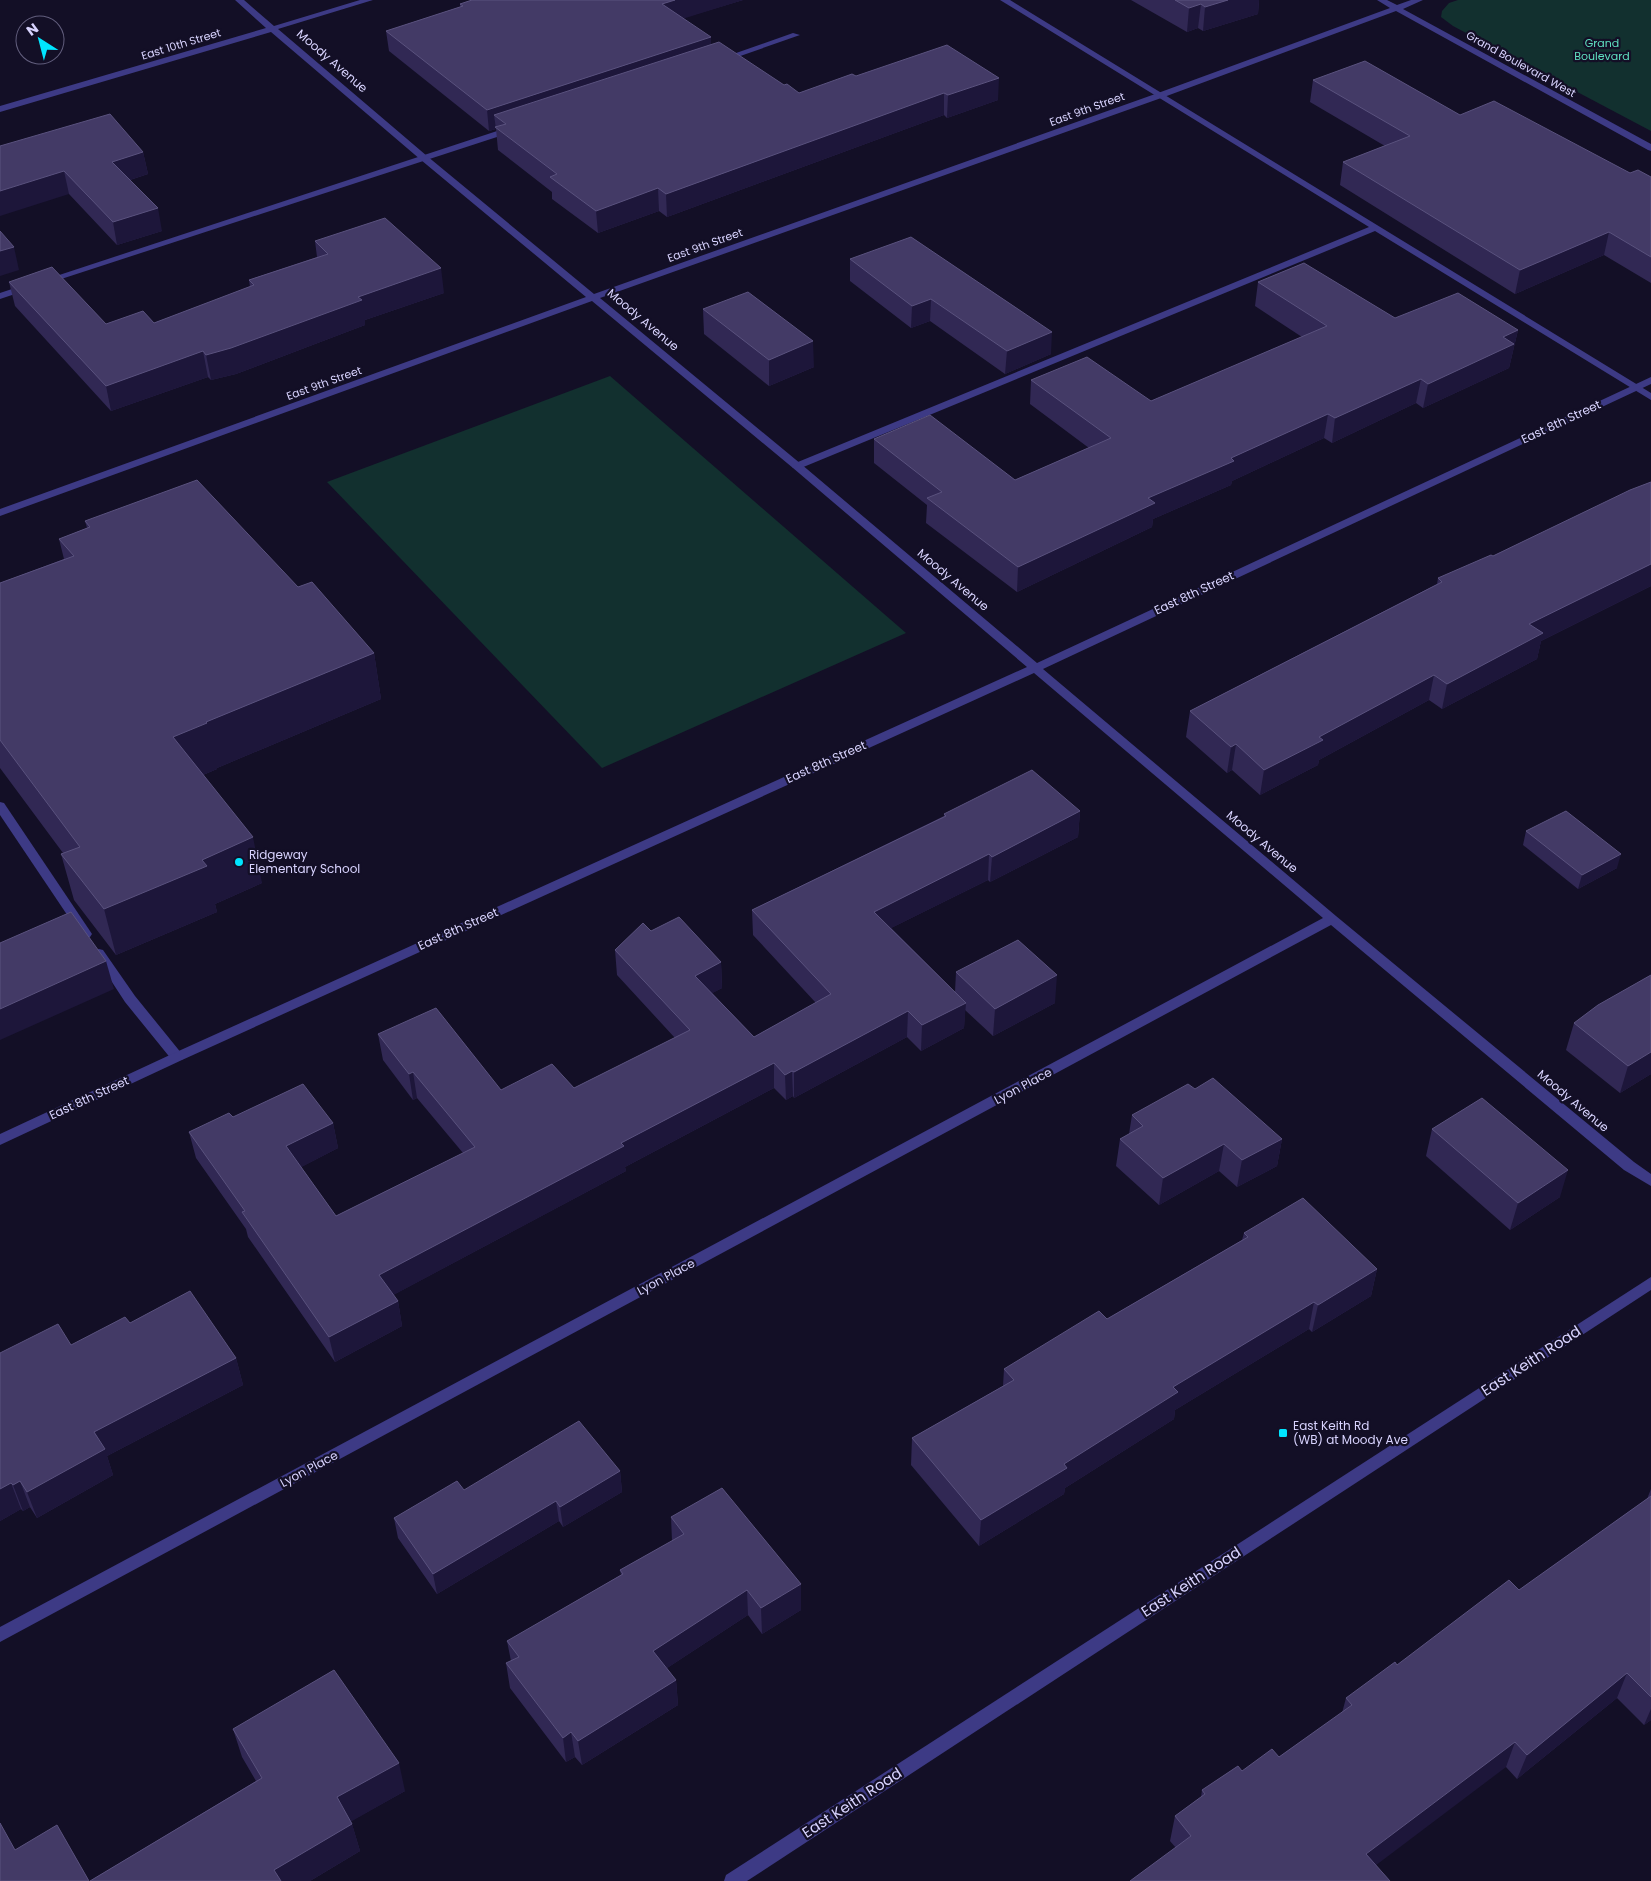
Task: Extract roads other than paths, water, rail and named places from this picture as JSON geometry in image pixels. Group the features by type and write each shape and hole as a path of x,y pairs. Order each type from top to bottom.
{"street":[{"name":"Moody Avenue","path":"238,0 424,158 594,296 797,466 1332,919 1622,1159 1651,1180"},
{"name":"East 10th Street","path":"0,109 369,0"},
{"path":"1004,0 1651,397"},
{"name":"Grand Boulevard West","path":"1381,0 1651,148"},
{"name":"East 9th Street","path":"0,513 594,296 1419,0"},
{"path":"713,62 796,34"},
{"path":"0,296 520,127"},
{"path":"797,466 1376,227"},
{"name":"East 8th Street","path":"0,1140 177,1057 1035,668 1651,380"},
{"path":"0,806 130,999 177,1057"},
{"name":"Lyon Place","path":"0,1635 1332,919"},
{"name":"East Keith Road","path":"732,1881 1651,1283"}],"place":[{"name":"Ridgeway Elementary School","path":"239,862"},
{"name":"East Keith Rd (WB) at Moody Ave","path":"1283,1433"}],"park label":[{"name":"Grand Boulevard","path":"1602,49"}]}
